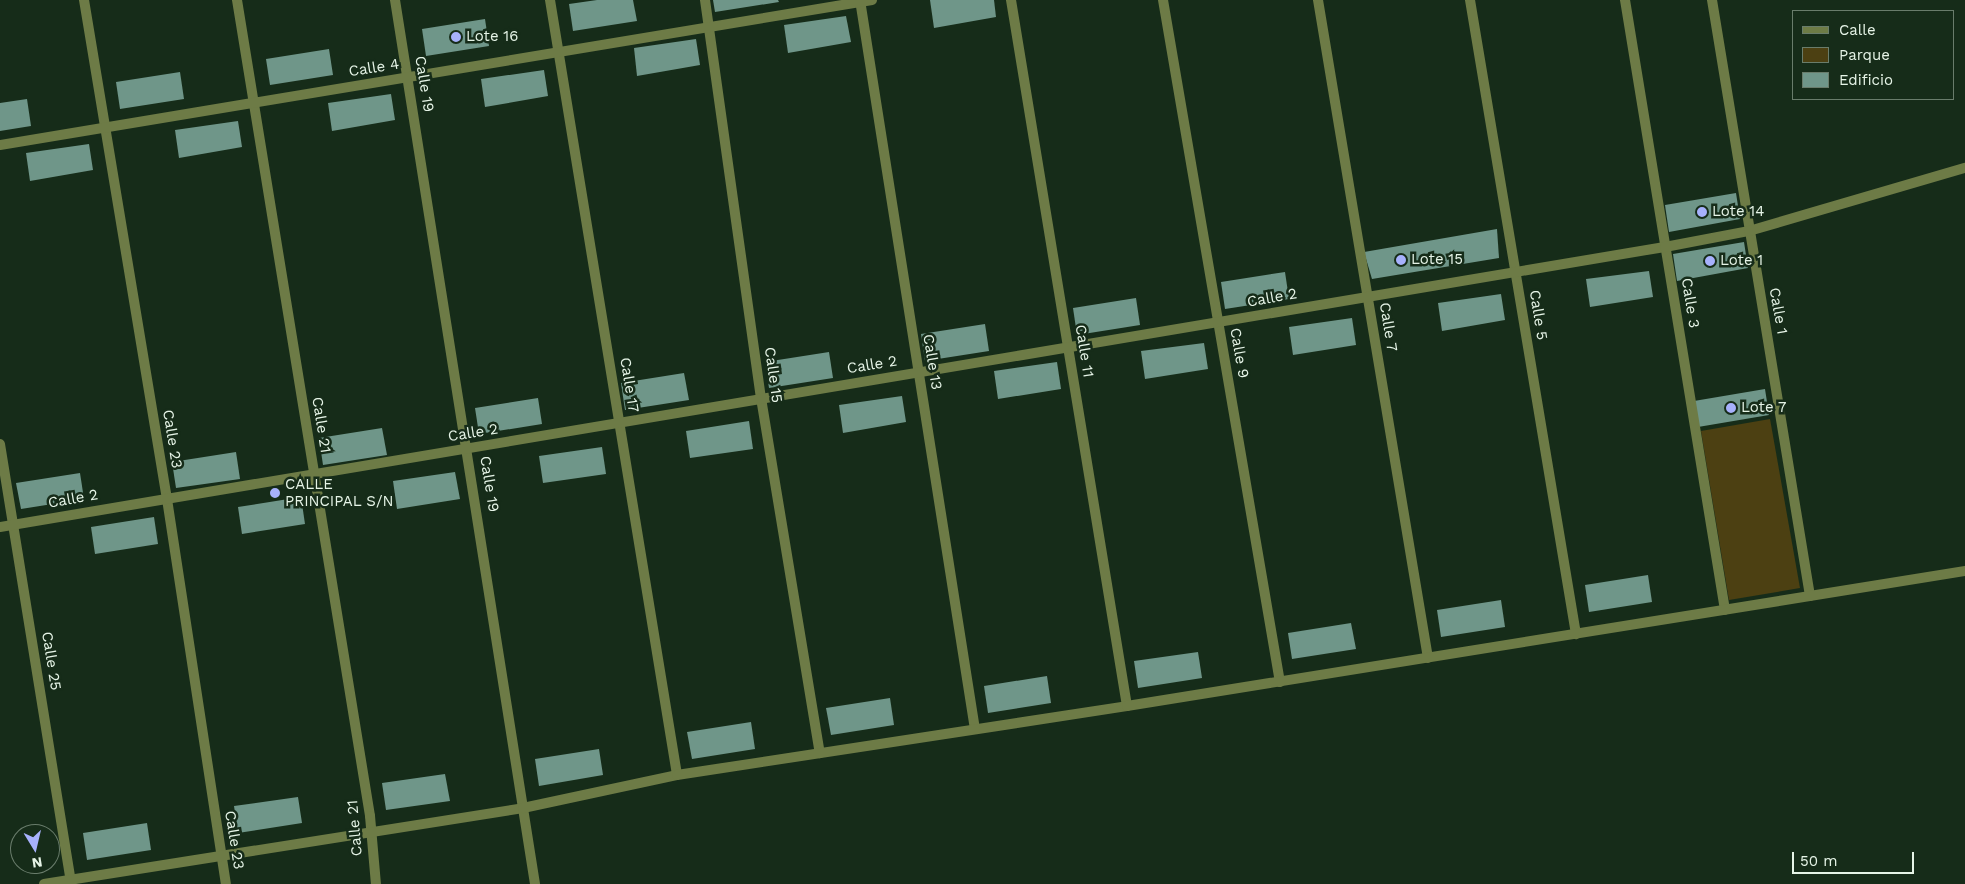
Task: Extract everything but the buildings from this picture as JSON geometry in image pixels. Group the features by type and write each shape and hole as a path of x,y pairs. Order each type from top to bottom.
{"street":[{"name":"Calle 23","path":"84,0 167,499 226,884"},
{"name":"Calle 21","path":"237,0 371,831 376,884"},
{"name":"Calle 19","path":"395,0 468,449 535,884"},
{"name":"Calle 17","path":"550,0 677,775"},
{"name":"Calle 15","path":"705,0 761,398 820,753"},
{"name":"Calle 4","path":"0,145 872,0"},
{"name":"Calle 11","path":"1011,0 1127,706"},
{"name":"Calle 9","path":"1163,0 1280,682"},
{"name":"Calle 7","path":"1318,0 1428,658"},
{"name":"Calle 5","path":"1470,0 1576,634"},
{"name":"Calle 3","path":"1625,0 1725,610"},
{"name":"Calle 1","path":"1712,0 1810,596"},
{"name":"Calle 13","path":"860,1 975,729"},
{"name":"Calle 2","path":"0,527 1665,247 1749,230 1965,168"},
{"name":"Calle 25","path":"0,444 71,882"},
{"path":"44,884 71,882 221,855 523,808 677,775 1280,682 1965,571"}],"green space":[{"path":"1770,419 1800,588 1729,600 1701,431"}],"place":[{"name":"Lote 16","path":"456,37"},
{"name":"Lote 14","path":"1702,212"},
{"name":"Lote 15","path":"1401,260"},
{"name":"Lote 1","path":"1710,261"},
{"name":"Lote 7","path":"1731,408"},
{"name":"CALLE PRINCIPAL S/N","path":"275,493"}]}
